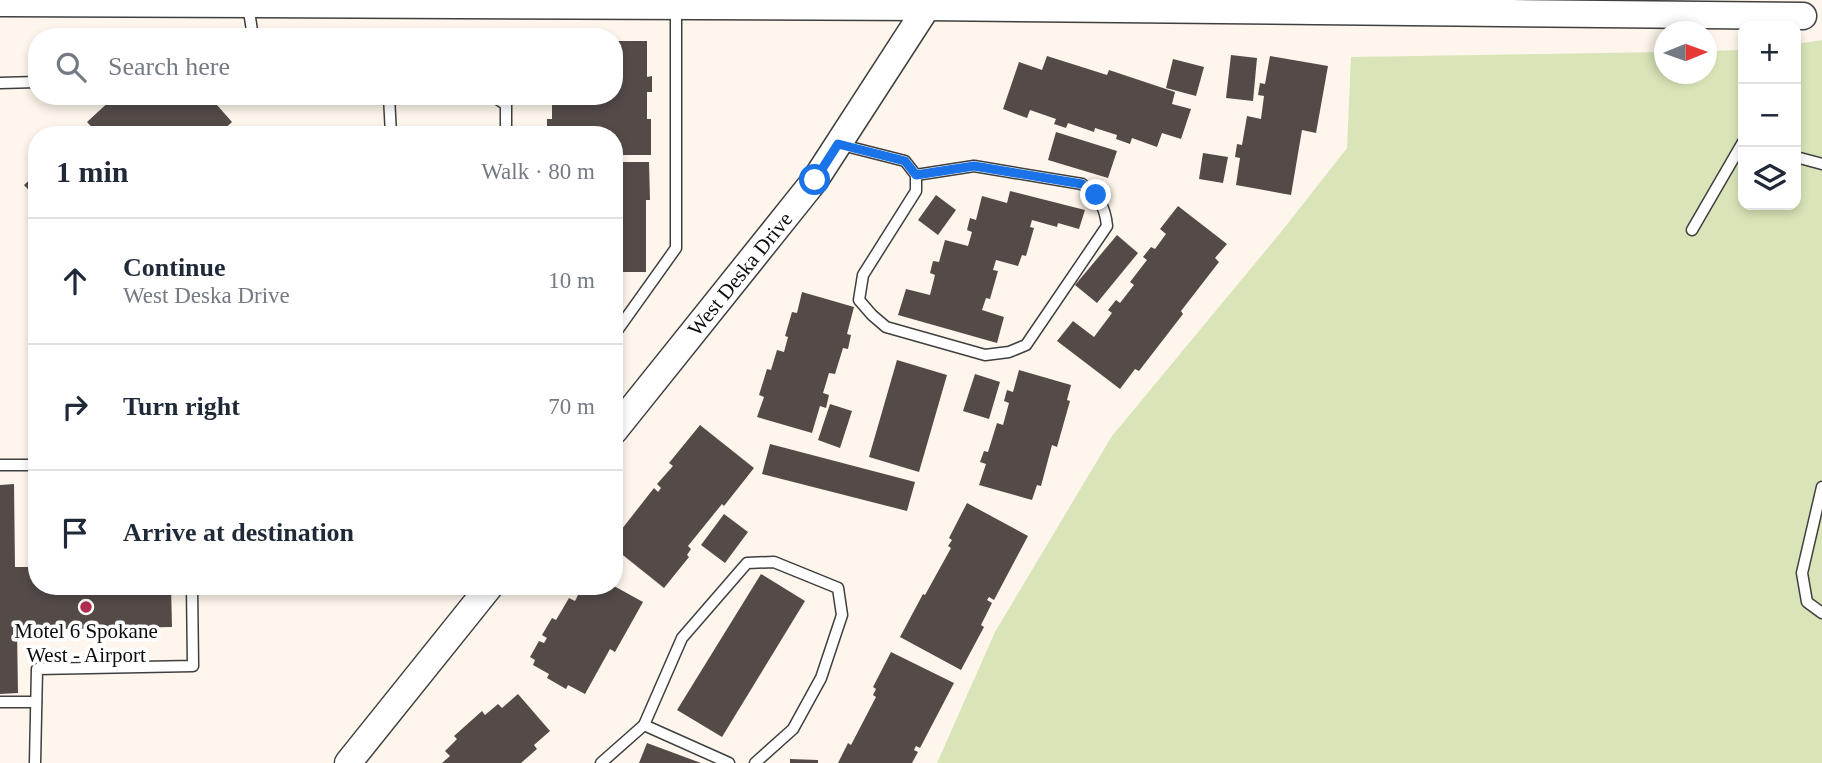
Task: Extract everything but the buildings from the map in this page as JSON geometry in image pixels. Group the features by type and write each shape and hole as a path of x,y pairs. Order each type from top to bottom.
{"street":[{"path":"0,3 927,6 1768,21 1802,16"},
{"name":"West Deska Drive","path":"623,420 815,180 927,6"},
{"path":"348,763 483,595"}],"lane":[{"path":"248,5 252,28"},
{"path":"623,323 677,248 676,6"},
{"path":"0,83 28,82"},
{"path":"389,105 391,126"},
{"path":"506,105 506,126"},
{"path":"838,144 905,161 916,175 916,191 863,275 859,300 872,315 886,327 985,355 1009,352 1026,345 1107,226 1106,211 1096,195 1082,184 974,166 916,175"},
{"path":"1692,230 1741,147"},
{"path":"1801,158 1822,164"},
{"path":"0,465 28,465"},
{"path":"1822,487 1802,573 1807,602 1822,613"},
{"path":"601,763 645,725 682,638 747,564 774,562 838,588 842,614 821,678 793,729 755,763"},
{"path":"35,763 37,669 193,666 192,595"},
{"path":"0,702 36,702"},
{"path":"645,725 729,763"}],"green space":[{"path":"1822,40 1822,763 937,763 995,632 1112,436 1347,148 1351,57 1654,52 1654,84 1717,84 1717,51 1738,50 1738,210 1801,210 1801,43"}],"place":[{"name":"Motel 6 Spokane West - Airport","path":"86,607"}],"route":[{"path":"815,180 838,144 905,161 916,175 974,166 1082,184 1096,195"}]}
